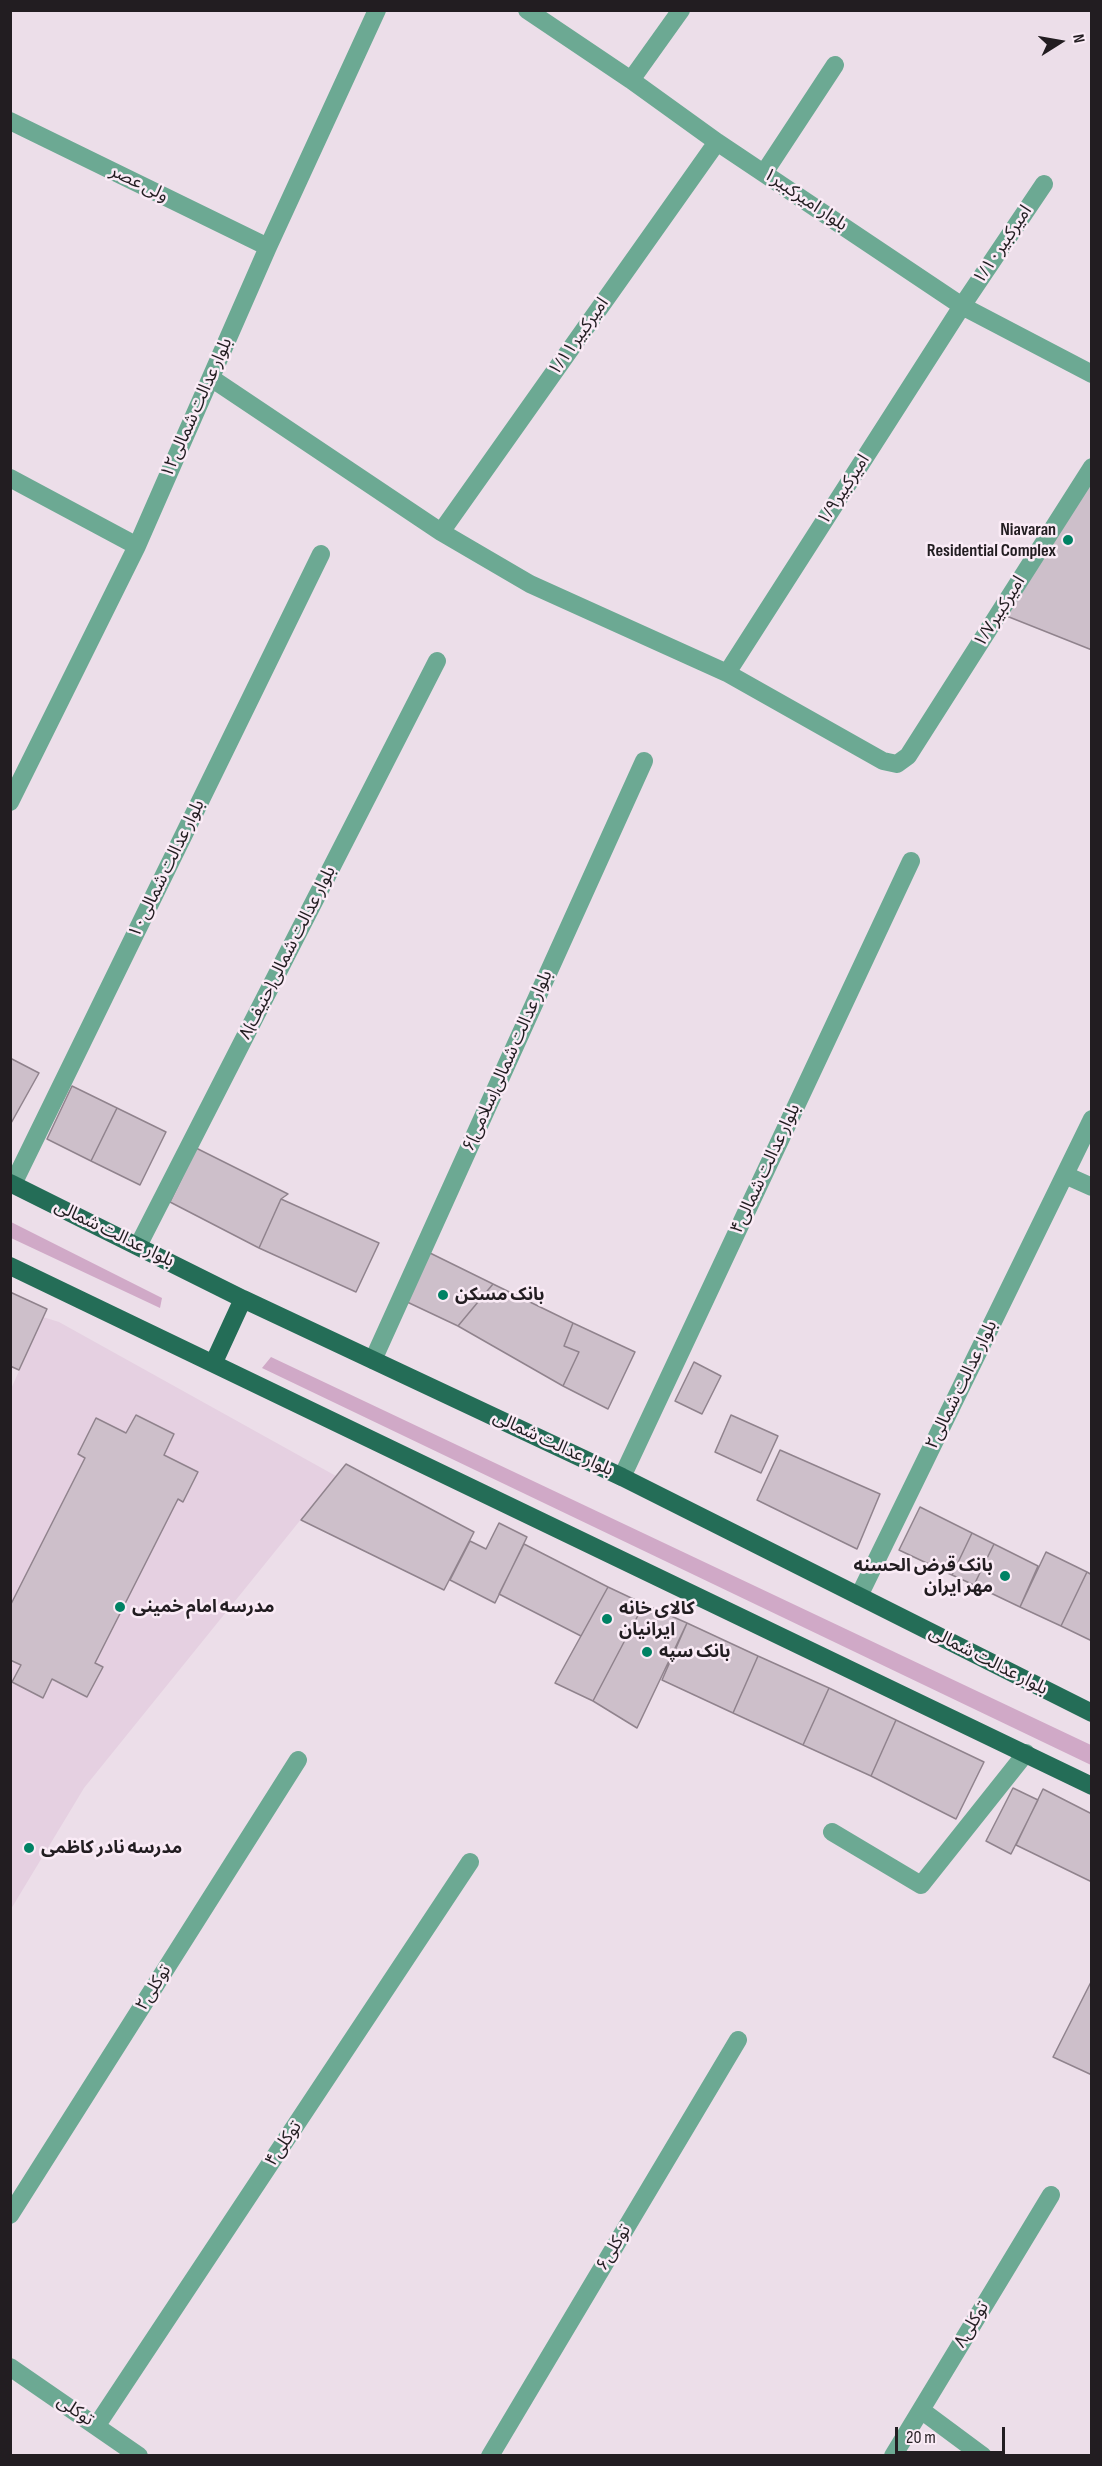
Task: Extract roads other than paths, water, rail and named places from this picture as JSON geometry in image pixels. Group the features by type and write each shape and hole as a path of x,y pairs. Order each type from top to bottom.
{"main road":[{"name":"بلوار عدالت شمالی","path":"12,1184 243,1299 622,1477 1092,1713"},
{"path":"10,1266 214,1362 1092,1786"},
{"path":"214,1362 243,1299"}],"street":[{"name":"بلوار عدالت شمالی۱۲","path":"10,802 137,546 268,247 377,10"},
{"name":"بلوار امیرکبیر۱","path":"527,10 631,80 717,142 962,306 1092,374"},
{"path":"631,80 681,10"},
{"path":"764,173 835,64"},
{"name":"ولی عصر","path":"10,121 268,247"},
{"name":"امیرکبیر۱/۱۱","path":"441,532 717,142"},
{"name":"امیرکبیر۱/۱۰","path":"962,306 1044,184"},
{"name":"امیرکبیر۱/۹","path":"727,673 962,306"},
{"path":"211,378 441,532 530,584 727,673"},
{"name":"امیرکبیر۱/۷","path":"727,673 883,761 897,764 908,756 1092,467"},
{"path":"13,485 137,546"},
{"name":"بلوار عدالت شمالی۱۰","path":"12,1184 321,554"},
{"name":"۸بلوار عدالت شمالی(حنیف)","path":"138,1246 437,661"},
{"name":"۶بلوار عدالت شمالی(سلامی)","path":"373,1360 644,761"},
{"name":"بلوار عدالت شمالی۴","path":"622,1477 911,861"},
{"name":"بلوار عدالت شمالی۲","path":"859,1596 1092,1119"},
{"path":"1065,1175 1092,1187"},
{"path":"832,1833 921,1885 1026,1753"},
{"name":"توکلی۲","path":"10,2216 298,1760"},
{"name":"توکلی۴","path":"97,2425 470,1863"},
{"name":"توکلی۶","path":"490,2456 738,2040"},
{"name":"توکلی۸","path":"893,2456 1051,2195"},
{"name":"توکلی","path":"10,2367 139,2456"},
{"path":"921,2410 983,2456"}],"place":[{"name":"Niavaran Residential Complex","path":"1068,540"},
{"name":"بانک مسکن","path":"443,1295"},
{"name":"بانک قرض الحسنه مهر ایران","path":"1005,1576"},
{"name":"مدرسه امام خمینی","path":"120,1607"},
{"name":"کالای خانه ایرانیان","path":"607,1619"},
{"name":"بانک سپه","path":"647,1652"},
{"name":"مدرسه نادر کاظمی","path":"29,1848"}]}
